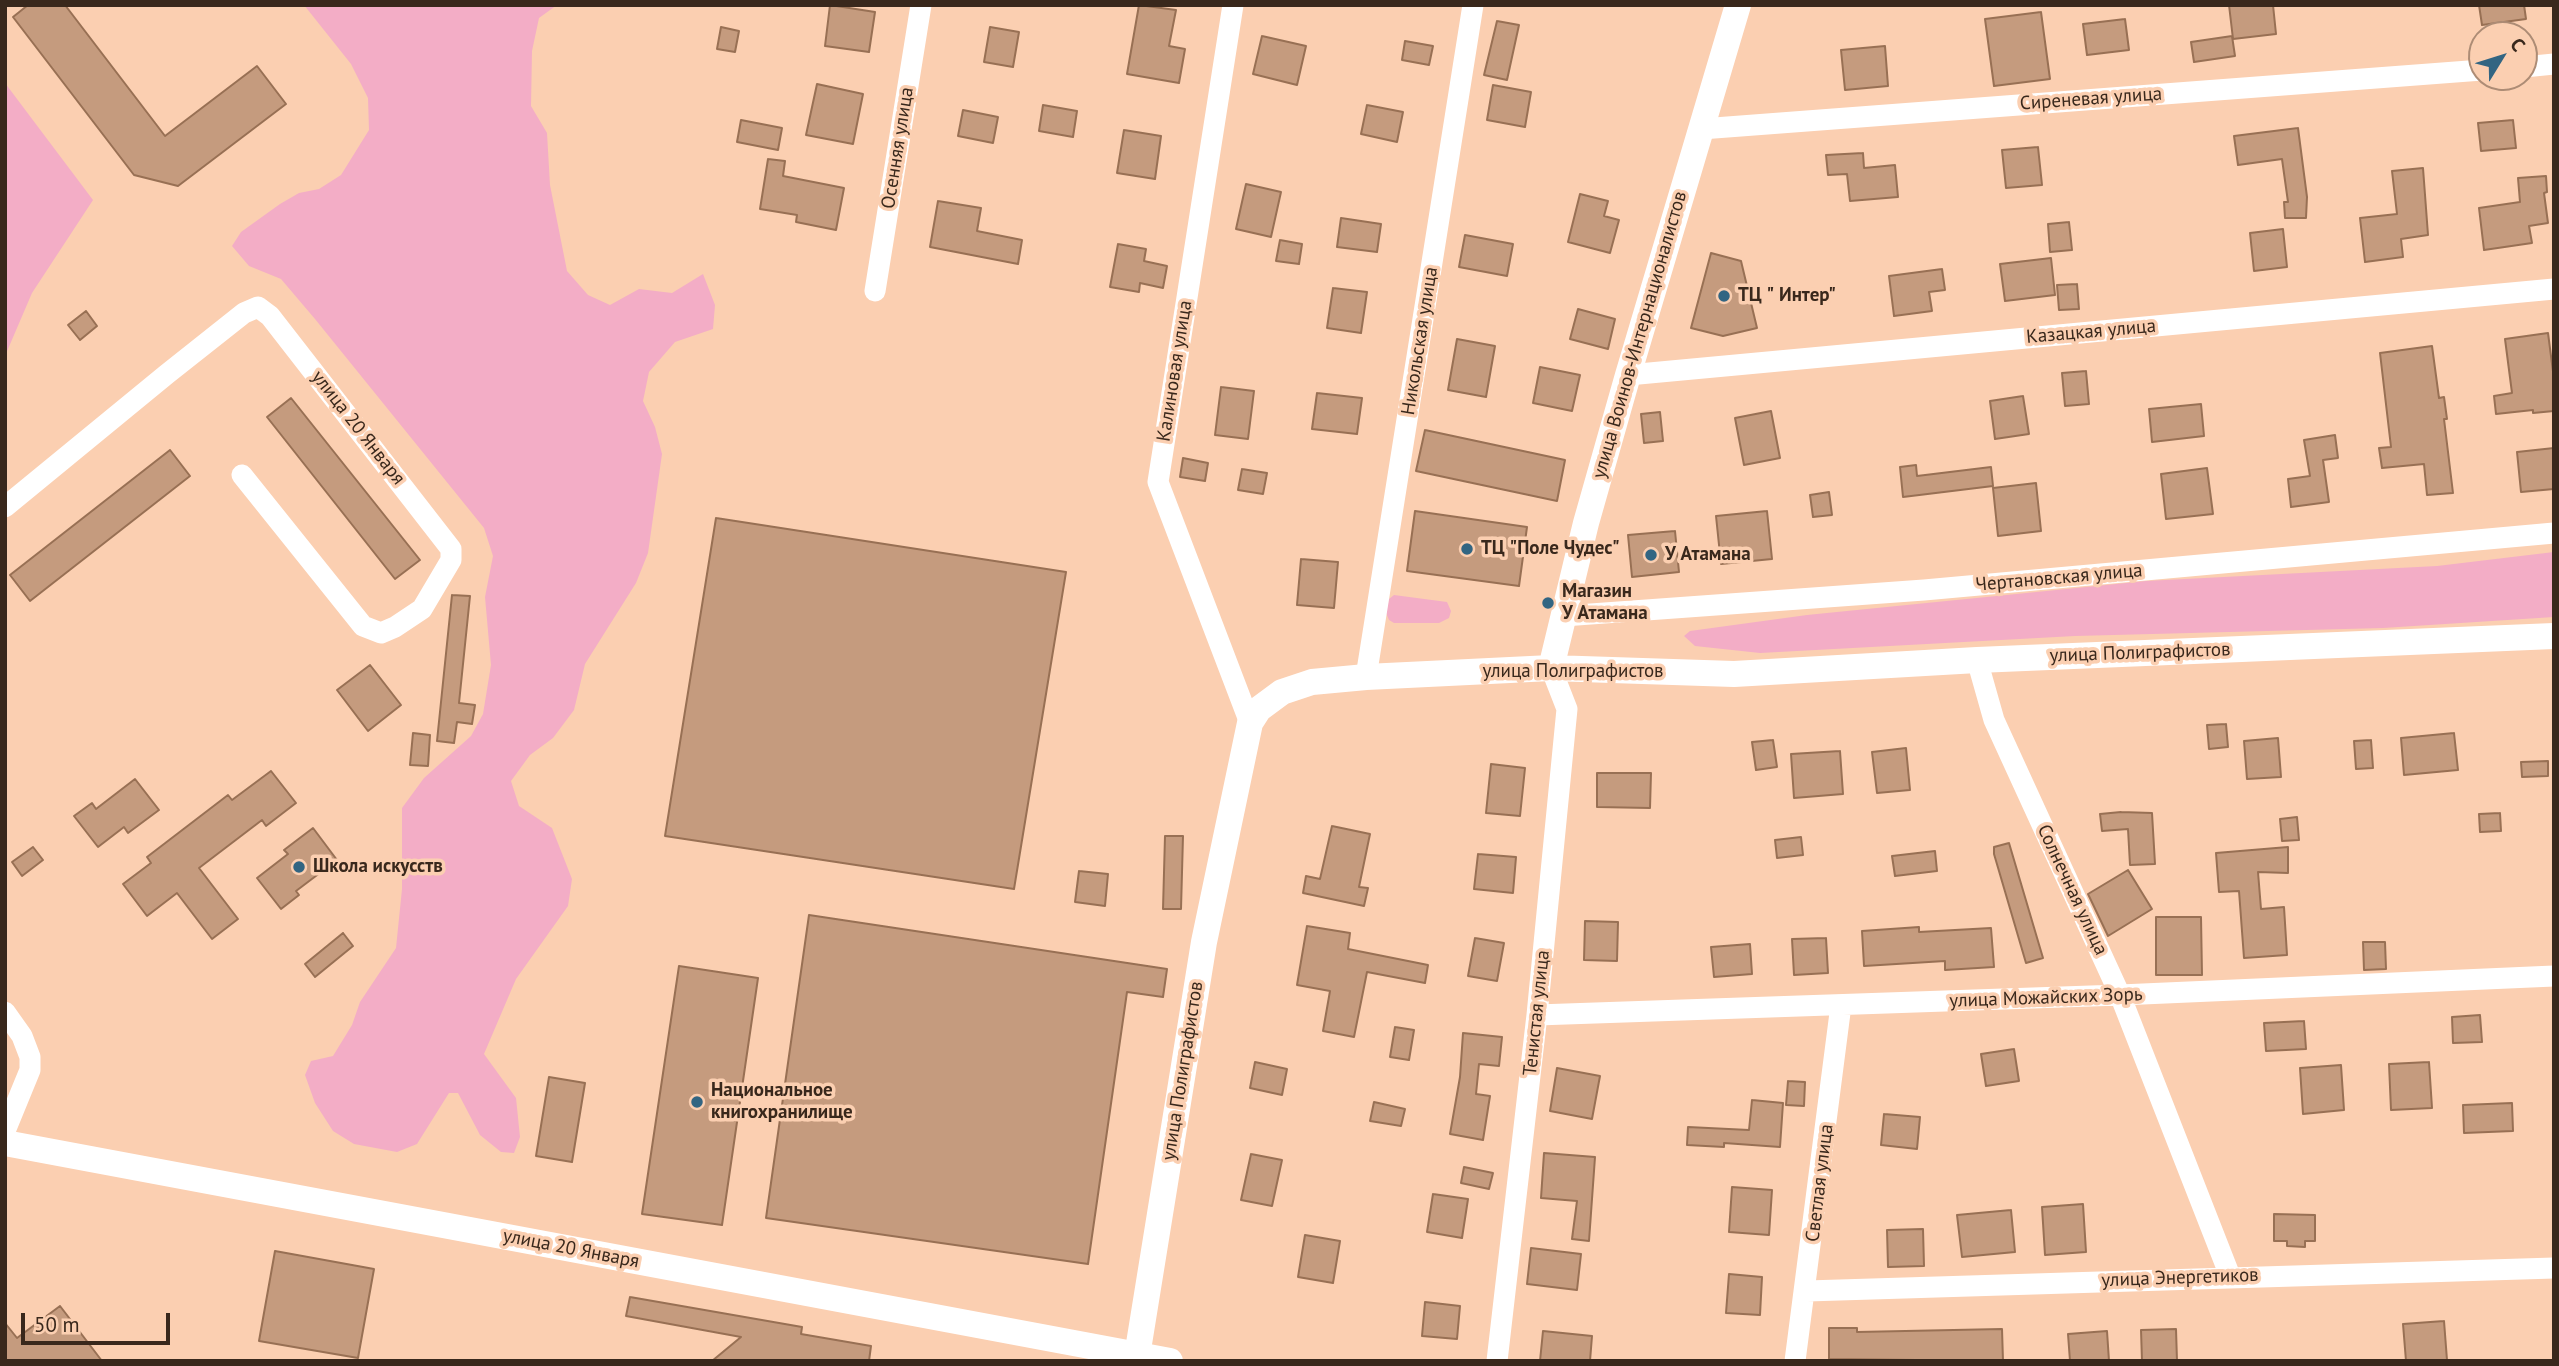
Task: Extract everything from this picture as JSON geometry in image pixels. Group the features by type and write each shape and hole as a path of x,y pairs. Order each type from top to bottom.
{"street":[{"name":"Осенняя улица","path":"875,291 921,5"},
{"name":"Калиновая улица","path":"1233,5 1158,482 1250,723"},
{"name":"Никольская улица","path":"1366,677 1473,5"},
{"name":"улица Воинов-Интернационалистов","path":"1551,668 1628,375 1738,5"},
{"name":"Сиреневая улица","path":"1701,129 2468,71"},
{"name":"Казацкая улица","path":"1628,375 2554,289"},
{"name":"улица 20 Января","path":"5,507 244,313 258,307 270,316 451,549 451,560 422,609 381,633 363,626 242,475"},
{"name":"Чертановская улица","path":"1563,616 1924,590 2554,533"},
{"name":"улица Полиграфистов","path":"1137,1356 1204,942 1250,723 1269,700 1297,686 1366,677 1551,668 1734,674 1977,660 2554,636"},
{"name":"Солнечная улица","path":"1977,660 1994,720 2120,995 2230,1276"},
{"name":"Тенистая улица","path":"1497,1361 1537,1015 1567,709 1551,668"},
{"name":"улица Можайских Зорь","path":"1537,1015 2120,995 2554,976"},
{"name":"Светлая улица","path":"1796,1361 1807,1291 1841,1005"},
{"path":"5,1012 22,1036 30,1057 30,1070 5,1131"},
{"name":"улица 20 Января","path":"5,1143 1170,1361"},
{"name":"улица Энергетиков","path":"1807,1291 2554,1268"}],"shaded area":[{"path":"304,5 557,5 539,18 532,51 531,106 547,133 550,185 567,271 588,295 610,305 639,289 672,293 703,274 715,305 713,329 675,342 649,372 643,401 655,427 662,454 648,553 636,583 585,664 574,710 553,738 530,755 511,781 519,806 552,828 572,879 568,906 516,979 484,1054 516,1098 520,1137 514,1153 501,1152 480,1135 458,1093 449,1093 417,1144 397,1152 354,1144 333,1131 315,1103 305,1075 311,1061 333,1056 352,1025 360,1002 396,948 402,889 402,808 424,778 471,736 483,714 491,665 485,597 493,556 484,528 315,319 281,279 249,266 232,246 241,232 280,204 299,193 319,189 341,175 369,130 368,98 351,64"},
{"path":"5,83 93,200 32,293 5,356"},
{"path":"2554,552 2554,617 2383,628 2075,636 1760,653 1695,646 1684,636 1690,631 1807,615 2146,581 2437,566"},
{"path":"1394,595 1447,602 1451,611 1449,618 1439,623 1394,623 1386,613 1389,599"}],"building":[{"path":"28,5 65,5 165,136 257,66 286,104 178,186 134,175 13,17"},
{"path":"830,5 875,12 869,52 825,46"},
{"path":"1139,5 1176,10 1169,46 1185,49 1179,83 1127,74"},
{"path":"2229,5 2273,5 2276,34 2233,39"},
{"path":"2479,5 2524,5 2526,19 2481,21"},
{"path":"2041,12 2050,79 1994,86 1985,19"},
{"path":"2125,19 2129,50 2087,55 2083,24"},
{"path":"1497,21 1519,25 1507,80 1484,75"},
{"path":"721,27 739,31 735,52 717,49"},
{"path":"990,27 1019,32 1013,67 984,62"},
{"path":"1262,36 1306,46 1297,85 1253,74"},
{"path":"2232,36 2235,56 2194,62 2191,42"},
{"path":"1405,41 1433,46 1429,65 1402,60"},
{"path":"1885,46 1888,86 1845,90 1841,50"},
{"path":"817,84 863,94 853,144 806,135"},
{"path":"1493,85 1531,92 1525,127 1487,120"},
{"path":"1043,105 1077,111 1073,137 1039,131"},
{"path":"1367,105 1403,112 1397,142 1361,134"},
{"path":"963,110 998,117 993,143 958,136"},
{"path":"741,120 782,128 778,150 737,142"},
{"path":"2513,120 2516,148 2481,151 2478,123"},
{"path":"2298,128 2307,197 2306,218 2285,218 2284,202 2288,202 2282,159 2238,165 2234,136"},
{"path":"1124,130 1161,136 1155,179 1117,173"},
{"path":"2038,147 2042,185 2006,188 2002,150"},
{"path":"1863,153 1864,168 1895,165 1898,197 1850,201 1847,174 1828,175 1826,155"},
{"path":"768,159 785,161 783,176 844,188 836,230 796,222 797,215 760,209"},
{"path":"2423,168 2428,235 2401,239 2403,257 2365,262 2360,218 2397,214 2392,171"},
{"path":"2546,176 2547,192 2544,193 2548,223 2529,226 2532,243 2484,250 2479,208 2520,202 2518,178"},
{"path":"1246,184 1281,192 1271,237 1236,229"},
{"path":"1580,194 1608,201 1604,216 1619,220 1610,253 1568,242"},
{"path":"938,201 981,208 977,231 1022,240 1018,264 930,247"},
{"path":"1341,218 1381,224 1377,252 1337,247"},
{"path":"2069,222 2072,250 2050,252 2048,224"},
{"path":"2283,229 2287,267 2254,271 2250,233"},
{"path":"1465,235 1513,244 1507,276 1459,267"},
{"path":"1280,240 1302,244 1299,264 1276,261"},
{"path":"1118,244 1146,249 1144,261 1167,266 1163,288 1140,283 1139,292 1110,287"},
{"name":"ТЦ \" Интер\"","path":"1711,253 1741,261 1757,328 1723,336 1691,328"},
{"path":"2051,258 2055,295 2005,301 2000,264"},
{"path":"1942,269 1945,290 1929,292 1932,311 1894,316 1889,276"},
{"path":"2077,284 2079,309 2059,310 2057,285"},
{"path":"1333,288 1367,292 1361,333 1327,328"},
{"path":"1578,309 1615,319 1608,349 1570,339"},
{"path":"86,311 97,326 80,340 68,325"},
{"path":"2548,333 2554,379 2554,411 2496,414 2494,396 2512,393 2505,339"},
{"path":"1457,339 1495,346 1486,397 1448,390"},
{"path":"2432,346 2439,398 2444,397 2453,493 2427,495 2424,464 2382,468 2379,448 2391,447 2380,353"},
{"path":"1540,367 1580,375 1572,411 1533,403"},
{"path":"2086,371 2089,404 2065,406 2062,373"},
{"path":"1221,387 1254,391 1248,439 1215,435"},
{"path":"1317,393 1362,398 1357,434 1312,429"},
{"path":"2023,396 2029,434 1995,439 1990,401"},
{"path":"291,398 420,560 395,579 267,417"},
{"path":"2201,404 2204,436 2152,442 2149,409"},
{"path":"1771,411 1780,458 1744,465 1735,418"},
{"path":"1660,412 1663,441 1644,443 1641,414"},
{"path":"1425,430 1565,460 1557,501 1416,471"},
{"path":"2335,435 2338,458 2323,460 2329,502 2291,507 2288,479 2310,476 2304,440"},
{"path":"2554,448 2554,489 2521,492 2517,452"},
{"path":"170,450 190,476 30,601 10,575"},
{"path":"1183,458 1208,463 1205,481 1180,477"},
{"path":"1916,465 1917,476 1991,467 1993,486 1903,497 1900,467"},
{"path":"2207,468 2213,514 2166,519 2161,474"},
{"path":"1242,469 1267,473 1263,494 1238,490"},
{"path":"2036,483 2041,531 1998,536 1993,488"},
{"path":"1829,492 1832,515 1813,517 1810,495"},
{"name":"ТЦ \"Поле Чудес\"","path":"1415,511 1527,527 1519,586 1407,571"},
{"path":"1767,511 1772,559 1721,564 1716,516"},
{"path":"716,518 1066,572 1014,889 665,836"},
{"path":"1675,531 1679,572 1632,577 1628,535"},
{"path":"1301,559 1338,562 1334,608 1297,605"},
{"path":"452,595 470,596 459,703 475,705 472,724 457,722 454,743 437,741"},
{"path":"370,665 401,705 368,731 337,690"},
{"path":"2226,724 2228,747 2209,749 2207,725"},
{"path":"413,733 430,735 428,766 410,765"},
{"path":"2454,733 2458,770 2404,775 2401,738"},
{"path":"2278,738 2281,777 2247,779 2244,741"},
{"path":"1773,740 1777,767 1756,770 1752,742"},
{"path":"2371,740 2373,768 2356,769 2354,741"},
{"path":"1906,748 1910,790 1877,793 1872,752"},
{"path":"1840,751 1843,794 1794,798 1791,754"},
{"path":"2548,761 2548,776 2522,777 2521,762"},
{"path":"1491,764 1525,768 1520,816 1486,813"},
{"path":"271,771 296,803 266,826 262,820 199,868 238,919 212,939 177,893 147,916 123,884 151,863 147,857 228,795 232,800"},
{"path":"1597,773 1651,773 1650,808 1597,807"},
{"path":"135,779 159,810 128,833 124,827 98,847 74,816 92,803 96,809"},
{"path":"2152,813 2155,864 2130,865 2128,829 2102,831 2100,814"},
{"path":"2500,813 2501,831 2480,832 2479,814"},
{"path":"2297,817 2299,840 2282,841 2280,819"},
{"path":"1332,826 1370,834 1359,887 1368,888 1364,906 1303,893 1306,876 1320,879"},
{"path":"313,828 337,860 296,891 299,895 281,909 257,878 288,854 284,850"},
{"path":"1165,836 1183,836 1181,909 1163,909"},
{"path":"1801,837 1803,855 1777,858 1775,840"},
{"path":"2009,843 2043,958 2026,963 1994,854 1994,847"},
{"path":"33,847 43,860 22,876 12,862"},
{"path":"2288,847 2288,873 2258,872 2261,909 2284,907 2287,955 2244,958 2239,891 2219,892 2216,853"},
{"path":"1935,851 1937,871 1895,876 1892,856"},
{"path":"1478,854 1516,857 1513,893 1474,889"},
{"path":"2128,870 2152,909 2108,936 2088,894"},
{"path":"1079,871 1108,874 1105,906 1075,902"},
{"path":"809,915 1167,969 1163,997 1127,992 1088,1264 766,1218"},
{"path":"2156,917 2201,917 2202,975 2156,975"},
{"path":"1585,921 1618,922 1617,961 1584,960"},
{"path":"1307,926 1350,933 1348,949 1428,965 1425,983 1367,972 1354,1037 1323,1031 1330,991 1297,985"},
{"path":"1919,927 1919,932 1991,928 1994,967 1945,970 1945,961 1864,966 1862,931"},
{"path":"343,933 353,946 315,977 305,964"},
{"path":"1475,938 1504,943 1497,981 1468,976"},
{"path":"1826,938 1828,973 1794,975 1792,939"},
{"path":"2363,942 2385,942 2386,969 2364,970"},
{"path":"1750,944 1752,974 1714,977 1711,947"},
{"path":"679,966 758,978 722,1225 642,1214"},
{"path":"2480,1015 2482,1042 2453,1043 2452,1017"},
{"path":"2304,1021 2306,1049 2266,1051 2264,1023"},
{"path":"1395,1027 1414,1030 1409,1060 1390,1057"},
{"path":"1463,1033 1502,1037 1499,1066 1479,1064 1476,1094 1490,1096 1483,1140 1450,1134 1460,1077"},
{"path":"2014,1049 2019,1081 1986,1086 1981,1054"},
{"path":"1255,1062 1287,1069 1282,1095 1250,1088"},
{"path":"2429,1062 2432,1108 2391,1110 2389,1064"},
{"path":"2341,1065 2344,1110 2303,1114 2300,1068"},
{"path":"1557,1068 1600,1076 1592,1119 1550,1111"},
{"path":"549,1077 585,1083 572,1162 536,1156"},
{"path":"1788,1081 1805,1082 1804,1106 1786,1105"},
{"path":"1752,1100 1783,1103 1780,1147 1724,1143 1724,1147 1687,1145 1688,1127 1749,1130"},
{"path":"1374,1102 1405,1109 1401,1126 1370,1121"},
{"path":"2512,1103 2513,1131 2464,1133 2463,1105"},
{"path":"1884,1114 1920,1117 1917,1149 1881,1145"},
{"path":"1544,1153 1595,1157 1589,1241 1572,1239 1577,1201 1541,1198"},
{"path":"1251,1154 1282,1160 1272,1206 1241,1200"},
{"path":"1464,1167 1493,1173 1489,1189 1461,1183"},
{"path":"1732,1187 1772,1190 1769,1235 1729,1232"},
{"path":"1433,1194 1468,1199 1462,1238 1427,1232"},
{"path":"2083,1204 2086,1252 2045,1255 2042,1207"},
{"path":"2011,1210 2015,1252 1962,1257 1957,1215"},
{"path":"2274,1214 2315,1215 2315,1241 2305,1241 2305,1247 2287,1246 2287,1241 2274,1241"},
{"path":"1923,1229 1924,1266 1888,1267 1887,1230"},
{"path":"1305,1235 1340,1241 1333,1283 1298,1277"},
{"path":"1531,1248 1581,1254 1577,1290 1527,1284"},
{"path":"275,1251 374,1269 358,1358 259,1341"},
{"path":"1729,1274 1762,1277 1760,1315 1726,1313"},
{"path":"630,1297 802,1327 801,1334 871,1346 869,1361 712,1361 741,1337 626,1316"},
{"path":"1425,1302 1460,1306 1457,1339 1422,1336"},
{"path":"60,1306 102,1361 5,1361 5,1323 17,1338"},
{"path":"2444,1321 2447,1360 2406,1361 2403,1324"},
{"path":"1829,1328 1857,1328 1857,1332 2002,1329 2003,1361 1829,1359"},
{"path":"2176,1329 2177,1361 2142,1361 2141,1330"},
{"path":"1543,1331 1592,1336 1590,1361 1540,1361"},
{"path":"2107,1331 2109,1361 2070,1361 2068,1334"}],"place":[{"name":"ТЦ \" Интер\"","path":"1724,296"},
{"name":"ТЦ \"Поле Чудес\"","path":"1467,549"},
{"name":"У Атамана","path":"1651,555"},
{"name":"Магазин У Атамана","path":"1548,603"},
{"name":"Школа искусств","path":"299,867"},
{"name":"Национальное книгохранилище","path":"697,1102"}]}
